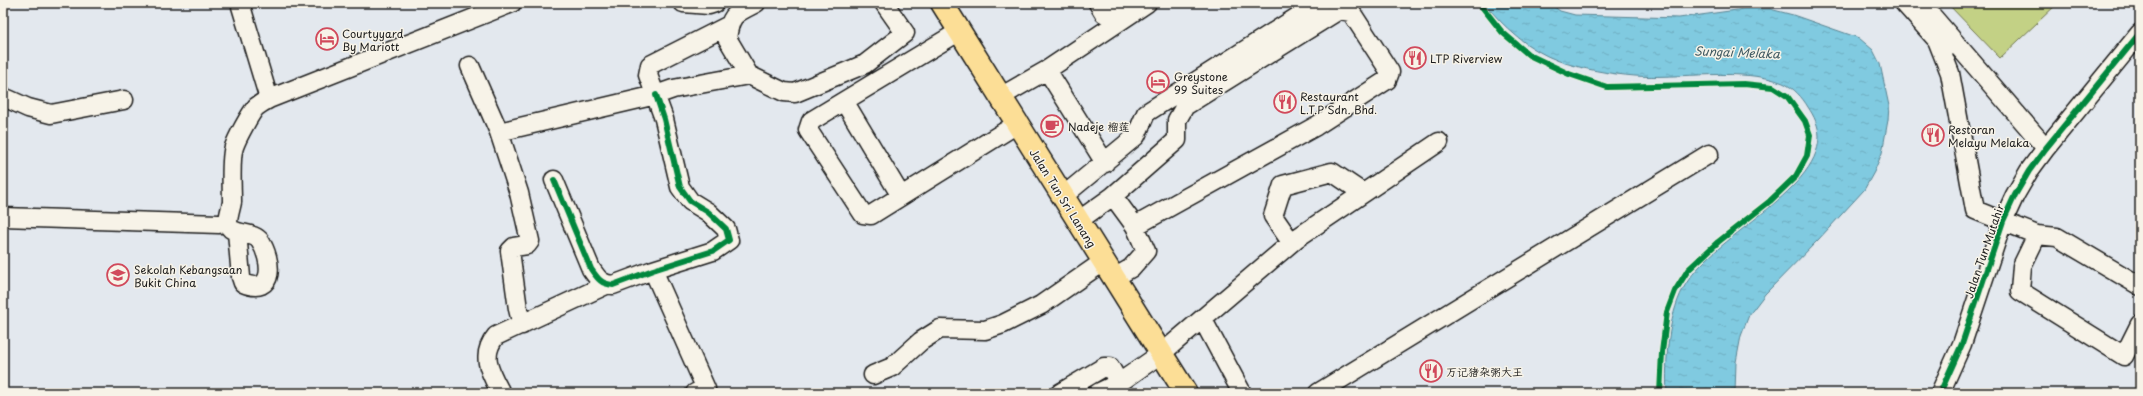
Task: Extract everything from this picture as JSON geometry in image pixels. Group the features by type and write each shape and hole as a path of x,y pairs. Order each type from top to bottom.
{"main road":[{"name":"Jalan Tun Sri Lanang","path":"942,3 1186,393"}],"street":[{"path":"240,3 269,98"},
{"path":"237,232 230,228 228,223 231,210 234,148 256,107 269,98 512,3"},
{"path":"683,3 709,5 715,3"},
{"path":"756,3 734,15 729,25 727,38 749,75 784,92 796,93 865,64 905,33 884,3"},
{"path":"1098,3 1104,13 1109,13 1127,3"},
{"path":"1000,97 1047,70 1147,3"},
{"path":"1062,197 1136,136 1146,113 1319,3"},
{"path":"1904,3 1937,40 1950,73 1974,210 2037,235 2057,237 2140,286"},
{"path":"1922,3 2046,148"},
{"path":"1078,221 1113,196 1177,140 1177,120 1185,106 1340,10 1351,12 1390,72 1387,80 1316,126 1135,226"},
{"path":"554,180 591,270 600,282 614,285 653,270 713,251 729,240 726,228 708,212 690,201 680,187 664,119 648,75 650,65 729,25"},
{"path":"960,31 811,121 808,130 863,214 872,215 1017,124"},
{"name":"Jalan Tun Mutahir","path":"1943,392 1964,337 2002,221 2022,183 2046,148 2140,33"},
{"path":"470,66 499,132 519,193 530,241 527,245 514,247 510,250 518,309 522,325"},
{"path":"1047,70 1105,163"},
{"path":"499,132 656,95 673,89 749,75"},
{"path":"3,99 8,99 28,108 51,114 124,100"},
{"path":"844,101 901,196"},
{"path":"1098,393 1119,383 1162,353 1203,320 1291,242 1439,142"},
{"path":"1318,393 1709,154"},
{"path":"1291,242 1273,216 1283,185 1332,172 1363,193"},
{"path":"873,375 892,366 921,341 940,329 985,330 1003,324 1108,270 1131,268 1146,251 1135,226 1113,196"},
{"path":"3,217 219,224"},
{"path":"2037,235 2022,266 2020,291 2124,356 2140,324"},
{"path":"653,270 706,389 695,393"},
{"path":"501,393 488,366 490,344 496,336 606,284"},
{"path":"1203,320 1242,393"},
{"path":"1060,393 1104,367 1110,367 1119,383"}],"green space":[{"path":"1947,3 2058,3 2000,58"}],"water":[{"name":"Sungai Melaka","path":"1484,3 1549,3 1560,11 1575,15 1679,18 1744,9 1770,9 1793,15 1859,38 1873,50 1880,64 1889,106 1882,153 1864,190 1765,294 1749,315 1741,336 1736,362 1735,393 1667,393 1667,354 1674,313 1683,289 1697,270 1716,251 1783,196 1801,177 1814,157 1819,133 1814,118 1806,103 1791,87 1767,78 1731,75 1635,76 1596,71 1568,64 1547,56 1517,37"}],"cycle path":[{"path":"1479,3 1502,32 1529,55 1569,74 1607,87 1744,84 1773,87 1787,96 1805,121 1810,135 1807,156 1796,176 1770,201 1718,242 1688,270 1675,291 1667,312 1662,352 1660,393"},
{"path":"1940,393 1962,344 2003,221 2015,195 2029,171 2046,148 2140,33"},
{"path":"554,180 591,269 598,278 605,283 613,285 653,270 713,251 729,240 726,229 708,212 690,201 680,187 664,119 656,95"}],"place":[{"name":"Courtyyard By Mariott","path":"327,39"},
{"name":"LTP Riverview","path":"1415,58"},
{"name":"Greystone 99 Suites","path":"1158,82"},
{"name":"Restaurant L.T.P Sdn. Bhd.","path":"1285,102"},
{"name":"Nadeje 榴莲","path":"1052,126"},
{"name":"Restoran Melayu Melaka","path":"1933,135"},
{"name":"Sekolah Kebangsaan Bukit China","path":"118,275"},
{"name":"万记猪杂粥大王","path":"1431,371"}]}
